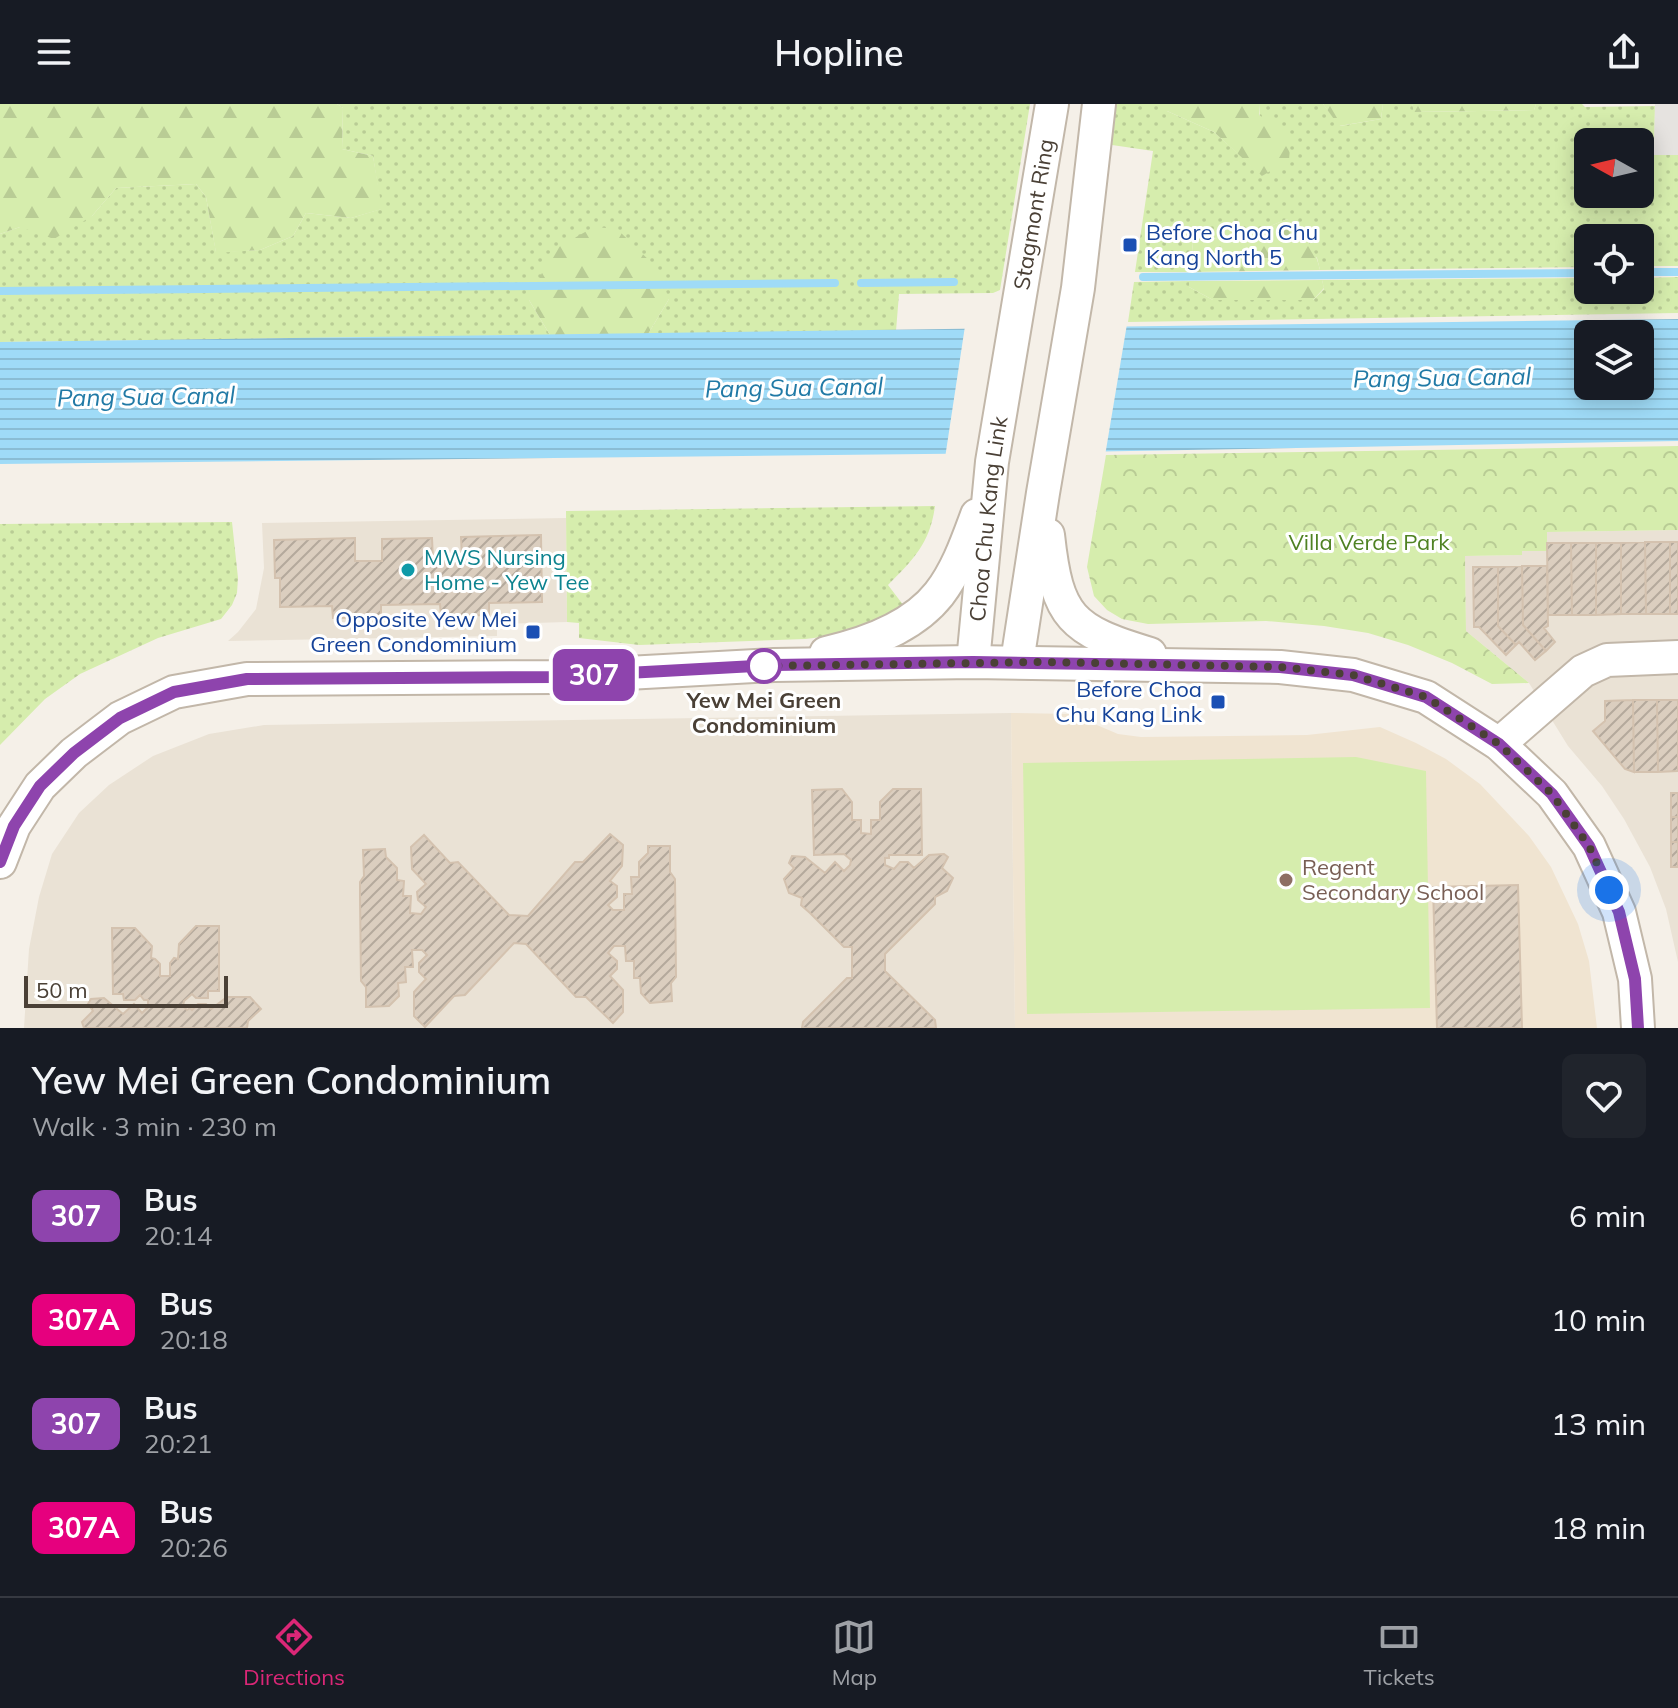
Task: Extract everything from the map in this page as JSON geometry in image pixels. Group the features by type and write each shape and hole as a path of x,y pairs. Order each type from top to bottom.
{"street":[{"name":"Stagmont Ring","path":"1016,324 1052,104"},
{"path":"1017,662 1072,323 1099,104"},
{"name":"Choa Chu Kang Link","path":"973,662 991,470 1016,324"},
{"path":"774,665 874,639 921,611 939,595 953,572 991,470"},
{"path":"1043,493 1053,577 1069,611 1084,629 1104,640 1188,665"},
{"path":"1499,744 1583,671 1607,660 1678,657"},
{"path":"0,862 14,826 40,786 74,753 120,718 174,692 247,679 554,677 774,665 973,662 1280,667 1353,675 1426,697 1499,744 1552,794 1589,846 1619,912 1635,979 1638,1028"}],"shaded area":[{"path":"1655,104 1678,104 1678,155 1654,155"},
{"path":"566,518 567,622 497,624 497,636 228,641 256,609 264,568 262,523"},
{"path":"1678,530 1678,962 1666,909 1650,867 1624,819 1602,786 1568,746 1529,683 1466,631 1465,556 1521,555 1522,551 1546,551 1547,532"},
{"path":"1011,713 1015,1028 24,1028 29,949 39,897 52,854 79,813 109,785 153,756 209,734 264,725"},
{"name":"Regent Secondary School","path":"1011,713 1071,714 1118,734 1141,737 1307,735 1380,727 1446,759 1480,784 1529,836 1551,867 1578,924 1589,961 1597,1028 1015,1028"}],"green space":[{"path":"0,104 337,104 343,108 342,149 373,156 382,209 351,218 306,213 293,236 260,250 216,253 206,197 196,184 116,188 92,216 54,239 20,227 0,234"},
{"path":"337,104 1030,104 1000,290 993,293 899,294 896,331 648,334 669,299 529,300 550,335 0,342 0,234 20,227 92,216 116,188 196,184 206,197 216,252 260,250 293,236 306,213 351,218 381,209 373,156 342,149 343,108"},
{"path":"1116,104 1167,104 1167,111 1214,132 1263,176 1259,104 1323,104 1340,126 1381,119 1383,104 1412,104 1415,112 1534,110 1536,104 1655,106 1654,155 1678,155 1678,266 1654,266 1654,224 1574,224 1574,267 1320,270 1317,258 1287,219 1256,232 1193,242 1190,272 1135,272 1153,151 1112,145"},
{"path":"1167,104 1259,104 1259,115 1291,135 1289,160 1262,176 1214,132 1167,111"},
{"path":"1323,104 1383,104 1381,119 1339,126"},
{"path":"1412,104 1536,104 1534,110 1414,112"},
{"path":"1287,219 1308,242 1320,270 1190,272 1193,242 1256,232"},
{"path":"594,227 617,229 657,268 669,299 648,334 550,335 529,300 553,250"},
{"path":"1678,277 1678,313 1128,322 1134,282 1189,281 1189,287 1213,300 1313,300 1324,289 1322,280 1574,278 1574,304 1654,304 1654,278"},
{"path":"1322,280 1324,288 1313,300 1213,300 1189,287 1189,281"},
{"name":"Villa Verde Park","path":"1678,446 1678,530 1547,532 1547,551 1522,551 1522,555 1465,556 1466,631 1529,683 1492,684 1408,645 1368,633 1324,626 1266,621 1148,624 1122,619 1107,610 1094,596 1087,567 1106,455"},
{"path":"935,506 925,540 906,567 888,585 904,606 856,628 805,639 639,645 579,638 579,623 567,622 566,511"},
{"path":"232,522 237,593 221,619 158,638 80,674 45,699 0,745 0,524"},
{"name":"Regent Secondary School","path":"1356,757 1426,771 1430,1008 1027,1014 1023,763"}],"water":[{"name":"Pang Sua Canal","path":"1678,319 1678,441 1018,453 0,464 0,342 1574,320 1574,400 1654,400 1654,320 1605,320"}],"pier":[{"path":"1127,324 1105,456 945,458 965,326"}],"building":[{"name":"MWS Nursing Home - Yew Tee","path":"541,535 542,602 489,603 489,615 441,616 440,604 381,605 381,617 333,618 332,606 280,607 280,578 275,578 274,540 355,538 355,561 382,561 382,539 432,538 433,560 462,559 461,537"},
{"path":"1645,542 1646,614 1621,614 1621,543"},
{"path":"1645,542 1670,542 1670,614 1646,614"},
{"path":"1670,542 1678,542 1678,614 1670,614"},
{"path":"1547,543 1571,543 1572,615 1548,615"},
{"path":"1571,543 1596,543 1596,615 1572,615"},
{"path":"1596,543 1621,543 1621,614 1596,615"},
{"path":"1522,566 1523,625 1546,651 1535,660 1519,642 1516,645 1498,626 1498,567"},
{"path":"1522,566 1547,566 1548,626 1544,628 1555,642 1546,651 1523,625"},
{"path":"1473,567 1498,567 1498,626 1516,645 1506,655 1479,627 1474,627"},
{"path":"1633,700 1657,700 1658,772 1634,772"},
{"path":"1633,700 1634,772 1625,769 1593,731 1605,721 1605,701"},
{"path":"1657,700 1678,700 1678,771 1658,772"},
{"path":"842,789 852,802 852,820 861,820 861,833 871,834 871,820 880,820 880,802 893,789 921,789 922,855 889,855 885,858 885,865 894,869 900,862 908,862 914,868 929,855 944,854 948,857 942,868 953,878 947,891 935,897 935,904 885,954 885,971 935,1020 936,1028 802,1028 803,1022 847,978 852,978 852,947 844,947 801,905 802,898 789,893 784,879 794,868 789,863 792,856 805,857 825,873 835,862 844,871 850,865 851,860 844,854 814,855 812,790"},
{"path":"1671,793 1678,793 1678,817 1671,817"},
{"path":"1671,817 1678,817 1678,842 1671,842"},
{"path":"610,834 623,845 622,866 610,881 617,886 617,897 608,905 613,910 624,910 624,894 632,894 631,877 639,877 639,862 648,853 648,846 670,846 670,872 675,879 676,977 671,983 672,1001 650,1003 641,993 640,978 634,978 634,961 626,961 625,946 614,946 608,953 617,961 617,969 610,976 623,990 623,1012 613,1023 586,997 576,997 526,944 514,943 465,995 454,996 425,1027 414,1016 414,992 426,979 419,972 419,963 427,955 422,950 412,950 413,967 405,967 406,982 398,983 399,996 389,1006 366,1007 366,987 361,981 360,882 364,876 363,850 385,849 386,857 397,868 397,880 404,881 403,896 411,896 410,913 421,914 426,907 418,900 417,892 426,884 412,869 411,847 424,835 450,863 458,862 509,915 528,916 575,862 583,862"},
{"path":"1671,842 1678,842 1678,867 1671,867"},
{"path":"1518,885 1522,1028 1437,1028 1433,887"},
{"path":"196,926 219,926 219,991 208,991 208,998 196,998 192,994 183,1006 192,1010 198,1004 206,1004 211,1009 227,997 250,997 261,1009 248,1021 247,1028 84,1028 82,1022 93,1011 88,1004 91,999 104,998 123,1014 134,1004 142,1013 148,1007 148,1000 140,995 135,1000 124,1000 123,994 113,994 112,928 135,928 152,946 151,958 160,964 160,976 170,976 170,963 174,958 178,959 179,944"}],"waterway":[{"path":"1654,272 1678,272"},
{"path":"1143,277 1574,273"},
{"path":"861,283 954,282"},
{"path":"0,291 835,283"}],"bus line":[{"name":"307","path":"0,862 14,826 40,786 74,753 120,718 174,692 247,679 554,677 774,665 973,662 1280,667 1353,675 1426,697 1499,744 1552,794 1589,846 1619,912 1635,979 1638,1028"}],"place":[{"name":"Before Choa Chu Kang North 5","path":"1130,245"},
{"name":"MWS Nursing Home - Yew Tee","path":"408,570"},
{"name":"Opposite Yew Mei Green Condominium","path":"533,632"},
{"name":"Yew Mei Green Condominium","path":"764,666"},
{"name":"Before Choa Chu Kang Link","path":"1218,702"},
{"name":"Regent Secondary School","path":"1286,880"}],"route":[{"path":"764,666 1046,662 1280,667 1353,675 1426,697 1499,744 1552,794 1589,846 1609,890"}]}
